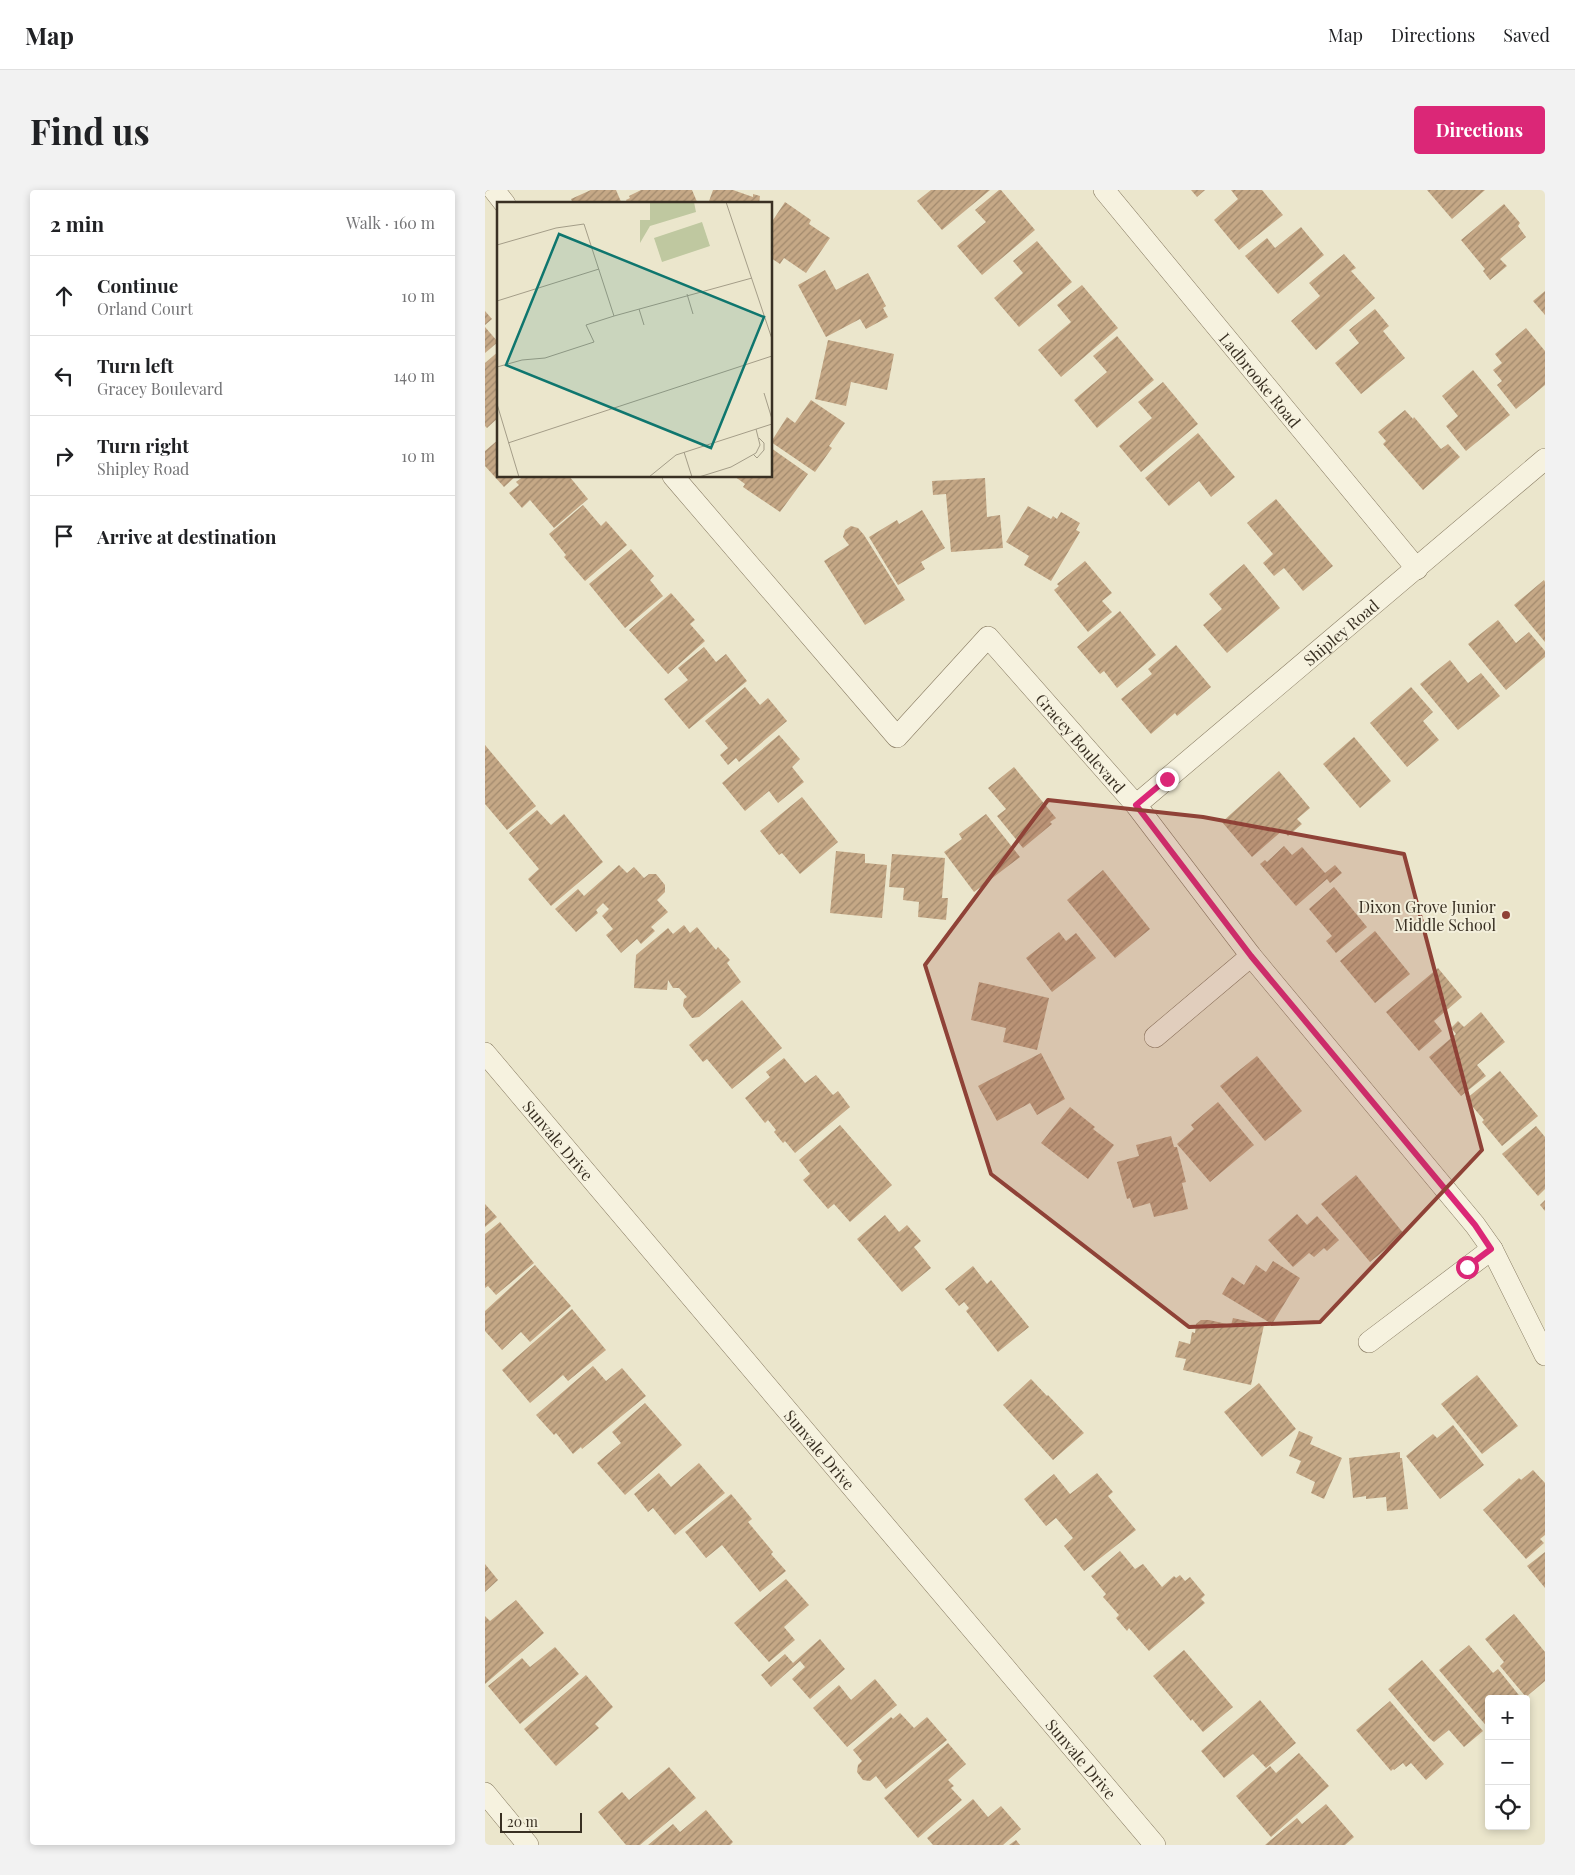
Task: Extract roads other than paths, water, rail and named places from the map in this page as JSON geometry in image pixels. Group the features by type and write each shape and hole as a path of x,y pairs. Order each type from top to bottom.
{"street":[{"path":"494,190 503,202"},
{"name":"Ladbrooke Road","path":"1104,190 1417,568"},
{"name":"Shipley Road","path":"1136,805 1545,459"},
{"name":"Gracey Boulevard","path":"675,478 897,737 988,636 1136,805 1251,956 1475,1225 1491,1249 1545,1355"},
{"path":"1155,1037 1251,956"},
{"name":"Sunvale Drive","path":"485,1052 1155,1845"},
{"path":"1369,1342 1491,1249"},
{"path":"485,1794 528,1845"}],"place":[{"name":"Dixon Grove Junior Middle School","path":"1506,915"}]}
